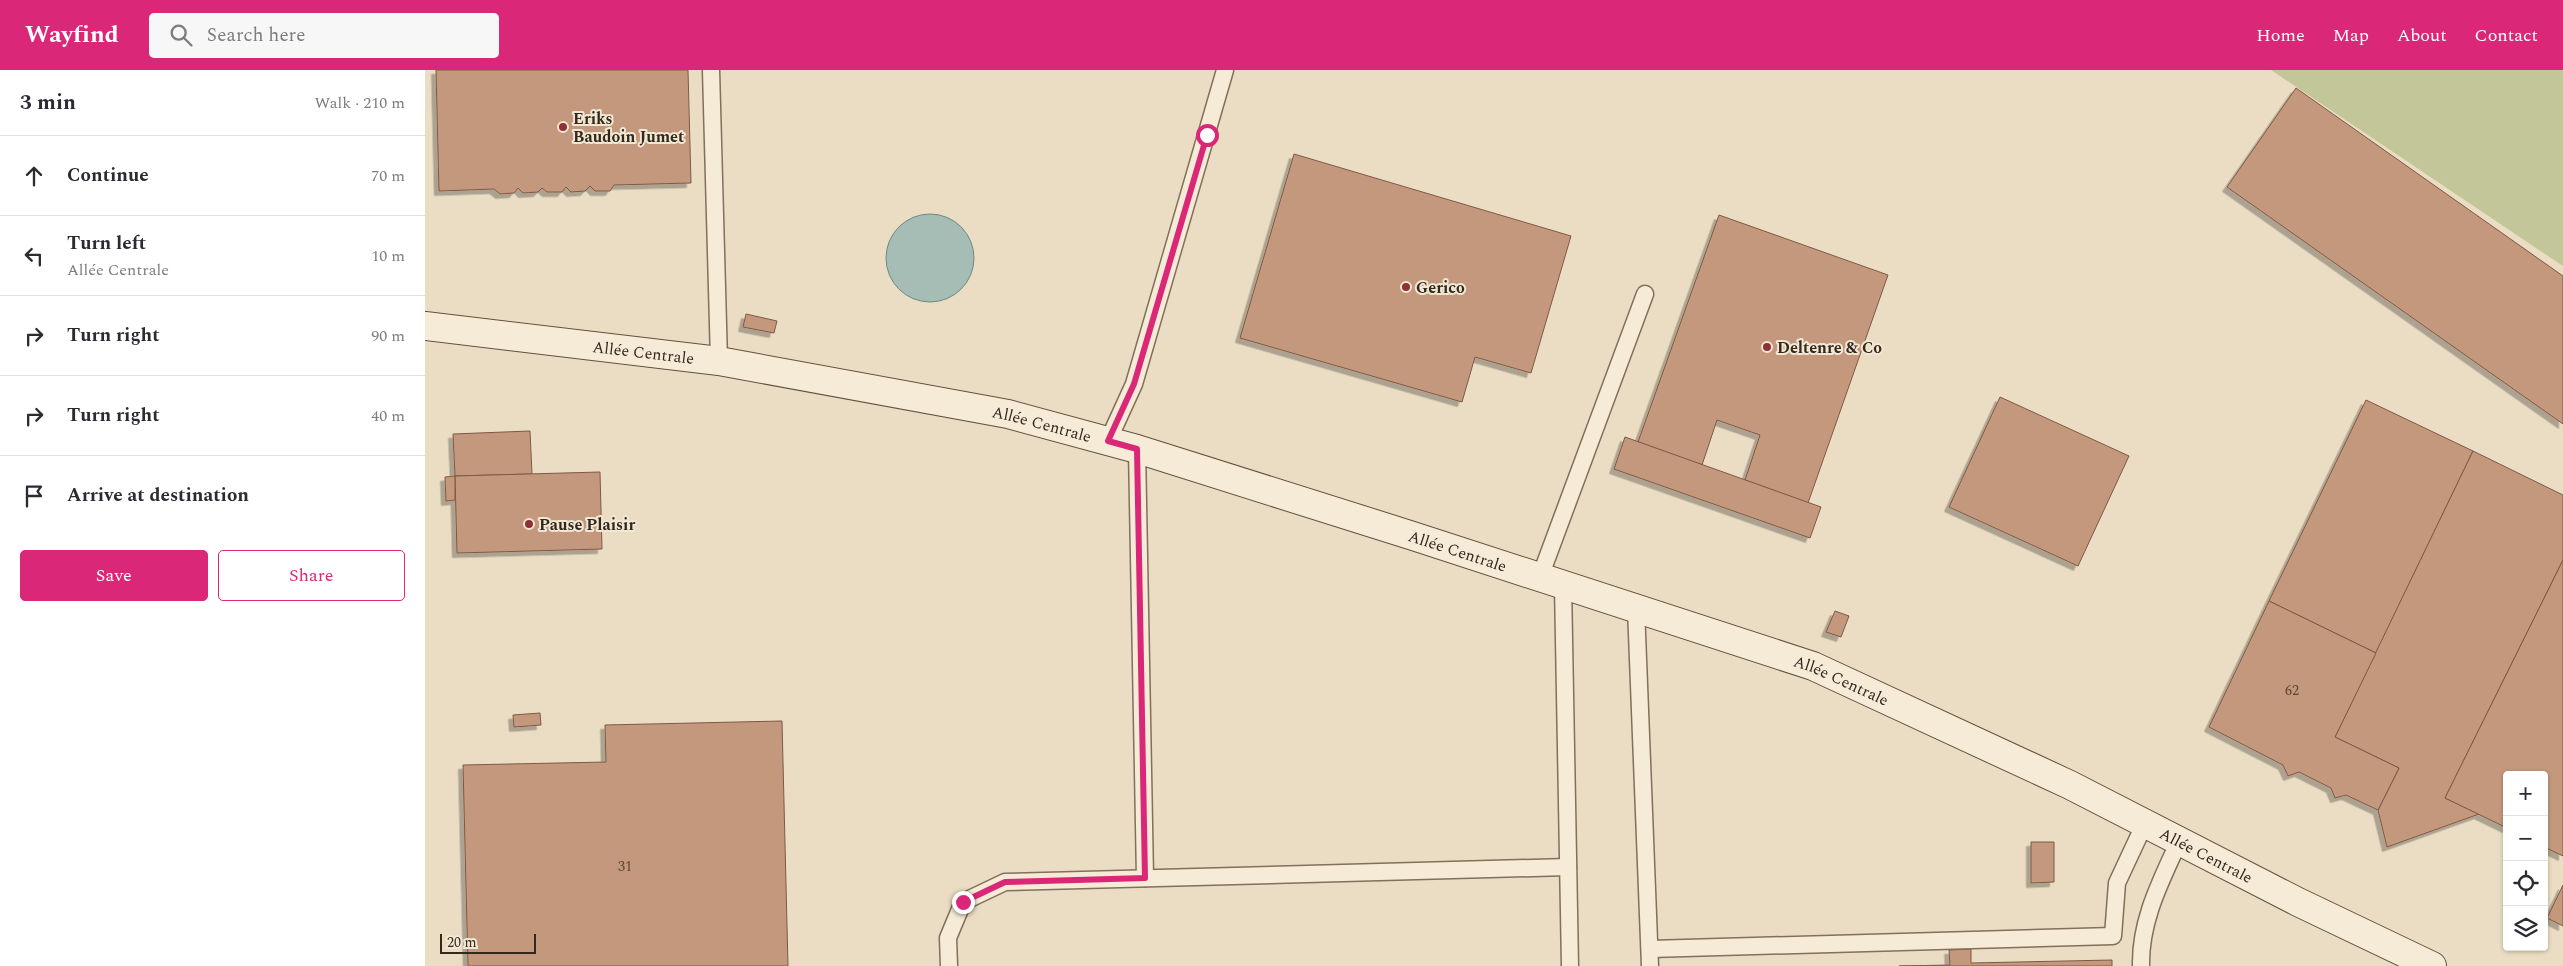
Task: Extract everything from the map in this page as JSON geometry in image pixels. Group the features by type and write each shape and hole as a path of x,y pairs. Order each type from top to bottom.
{"street":[{"name":"Allée Centrale","path":"425,326 719,361 1009,414 1137,449 1636,608 1813,666 2070,785 2432,966"}],"lane":[{"path":"711,70 719,361"},
{"path":"1108,441 1134,384 1225,70"},
{"path":"1570,966 1568,867 1551,581 1645,294"},
{"path":"1137,449 1145,878"},
{"path":"1636,608 1650,966"},
{"path":"1650,948 2113,936 2117,883 2145,823"},
{"path":"2141,966 2141,950 2150,904 2179,840"},
{"path":"949,966 948,938 963,902 1005,882 1568,867"}],"green space":[{"path":"2271,70 2563,70 2563,266"}],"water":[{"path":"930,214 947,217 961,227 971,241 974,258 971,275 961,289 947,299 930,302 913,299 899,289 889,275 886,258 889,241 899,227 913,217"}],"building":[{"name":"Eriks Baudoin Jumet","path":"436,70 688,70 691,183 614,185 610,191 595,191 590,186 585,191 571,192 566,187 562,192 547,192 542,188 538,192 523,193 518,188 514,193 500,194 494,189 439,191"},
{"path":"2296,88 2563,276 2563,424 2227,187"},
{"name":"Gerico","path":"1294,154 1571,236 1531,373 1475,357 1462,402 1240,338"},
{"name":"Deltenre & Co","path":"1719,215 1888,275 1808,503 1745,480 1760,435 1717,420 1702,465 1638,442"},
{"path":"746,314 777,321 774,333 743,327"},
{"path":"2000,397 2129,456 2078,566 1949,507"},
{"path":"2366,400 2473,451 2376,653 2269,601"},
{"path":"530,431 532,474 455,476 453,434"},
{"path":"1625,437 1821,507 1810,538 1614,469"},
{"path":"2473,451 2563,495 2563,560 2445,798 2479,814 2387,847 2378,810 2399,768 2335,737"},
{"name":"Pause Plaisir","path":"600,472 602,549 457,553 455,476"},
{"path":"455,476 455,500 446,501 445,477"},
{"path":"2563,560 2563,856 2548,849 2548,771 2503,771 2503,826 2445,798"},
{"path":"2269,601 2376,653 2335,737 2399,768 2378,810 2346,795 2335,798 2331,788 2299,772 2288,776 2283,765 2209,727"},
{"path":"1835,611 1849,616 1841,637 1826,632"},
{"path":"540,713 541,725 514,727 513,715"},
{"path":"782,721 788,966 468,966 463,765 606,762 605,725"},
{"path":"2031,842 2054,842 2054,882 2031,883"},
{"path":"2563,885 2563,926 2548,918"},
{"path":"1971,949 1971,963 2112,960 2112,966 1899,966 1950,965 1949,950"}],"place":[{"name":"Eriks Baudoin Jumet","path":"563,127"},
{"name":"Gerico","path":"1406,287"},
{"name":"Deltenre & Co","path":"1767,347"},
{"name":"Pause Plaisir","path":"529,524"}],"route":[{"path":"963,902 1005,882 1145,878 1137,449 1108,441 1134,384 1207,135"}]}
